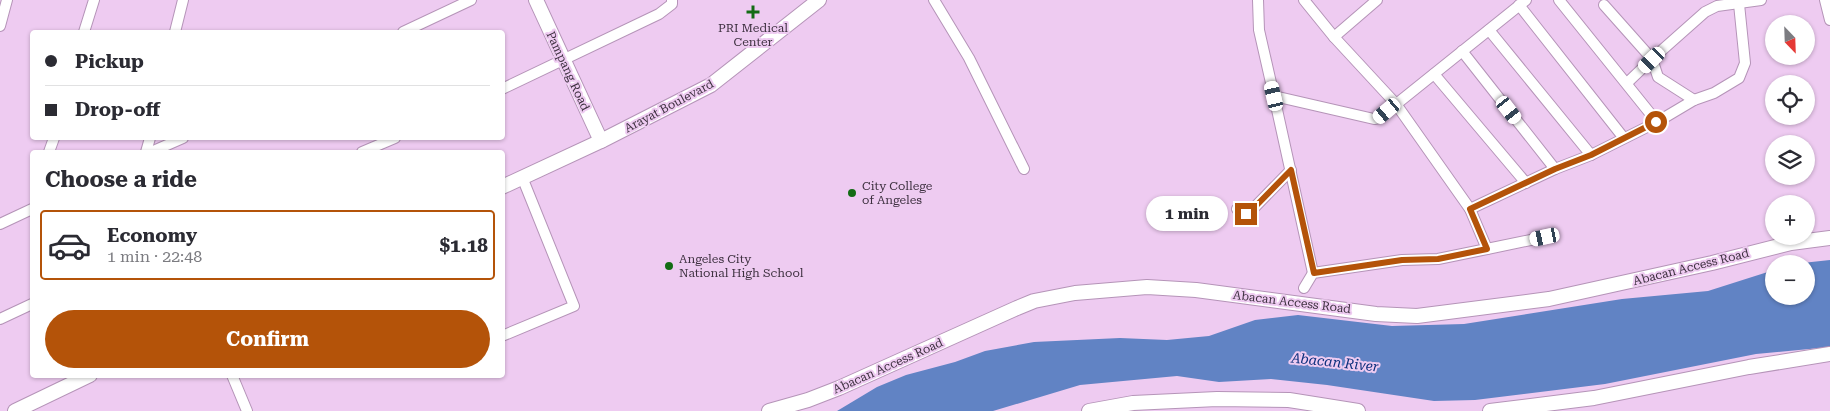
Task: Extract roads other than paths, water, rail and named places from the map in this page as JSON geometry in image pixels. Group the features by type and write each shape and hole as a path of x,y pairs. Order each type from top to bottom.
{"street":[{"path":"0,26 7,0"},
{"path":"85,30 94,0"},
{"path":"176,30 183,0"},
{"path":"407,30 472,0"},
{"name":"Pampang Road","path":"536,0 602,141"},
{"path":"505,88 659,14 672,4 672,0"},
{"name":"Arayat Boulevard","path":"505,186 602,141 711,85 819,0"},
{"path":"934,0 969,58 1024,169"},
{"path":"1258,0 1259,30 1314,273 1304,288"},
{"path":"1304,0 1334,37 1396,104 1470,209 1487,249"},
{"path":"1334,37 1377,0"},
{"path":"1559,0 1627,83 1656,122"},
{"path":"1627,83 1705,12 1717,6 1761,0"},
{"path":"1825,0 1830,20"},
{"path":"1274,96 1374,119 1379,118 1523,3 1623,137"},
{"path":"1470,209 1555,169 1591,155 1623,137 1656,122 1694,100 1714,93 1739,78 1745,63 1739,4"},
{"path":"1604,5 1652,60 1658,76 1694,100"},
{"path":"1489,30 1591,155"},
{"path":"1462,51 1555,169"},
{"path":"1434,74 1526,183"},
{"path":"156,150 178,140"},
{"path":"367,150 390,140"},
{"path":"1237,210 1246,214 1249,213 1291,170"},
{"path":"505,335 574,306 522,178"},
{"path":"0,224 30,210"},
{"path":"1314,273 1402,260 1438,259 1545,237"},
{"name":"Abacan Access Road","path":"769,411 808,400 839,388 1034,300 1147,287 1290,301 1376,314 1417,316 1549,299 1712,263 1791,242 1830,238"},
{"path":"0,319 30,305"},
{"path":"1490,411 1624,393 1749,367 1830,354"},
{"path":"14,411 84,378"},
{"path":"233,378 247,411"},
{"path":"1089,411 1133,403 1163,401 1276,405 1324,404 1358,411"}],"water":[{"name":"Abacan River","path":"1830,260 1830,347 1756,354 1605,384 1475,400 1434,401 1327,385 1271,379 1219,382 1177,376 1080,385 993,411 837,411 877,387 906,375 955,362 985,351 1034,342 1120,338 1167,340 1209,336 1255,320 1298,315 1392,326 1464,324 1622,299 1708,291 1765,273 1765,305 1815,305 1815,262"}],"place":[{"name":"PRI Medical Center","path":"753,12"},
{"name":"City College of Angeles","path":"852,193"},
{"name":"Angeles City National High School","path":"669,266"}]}
